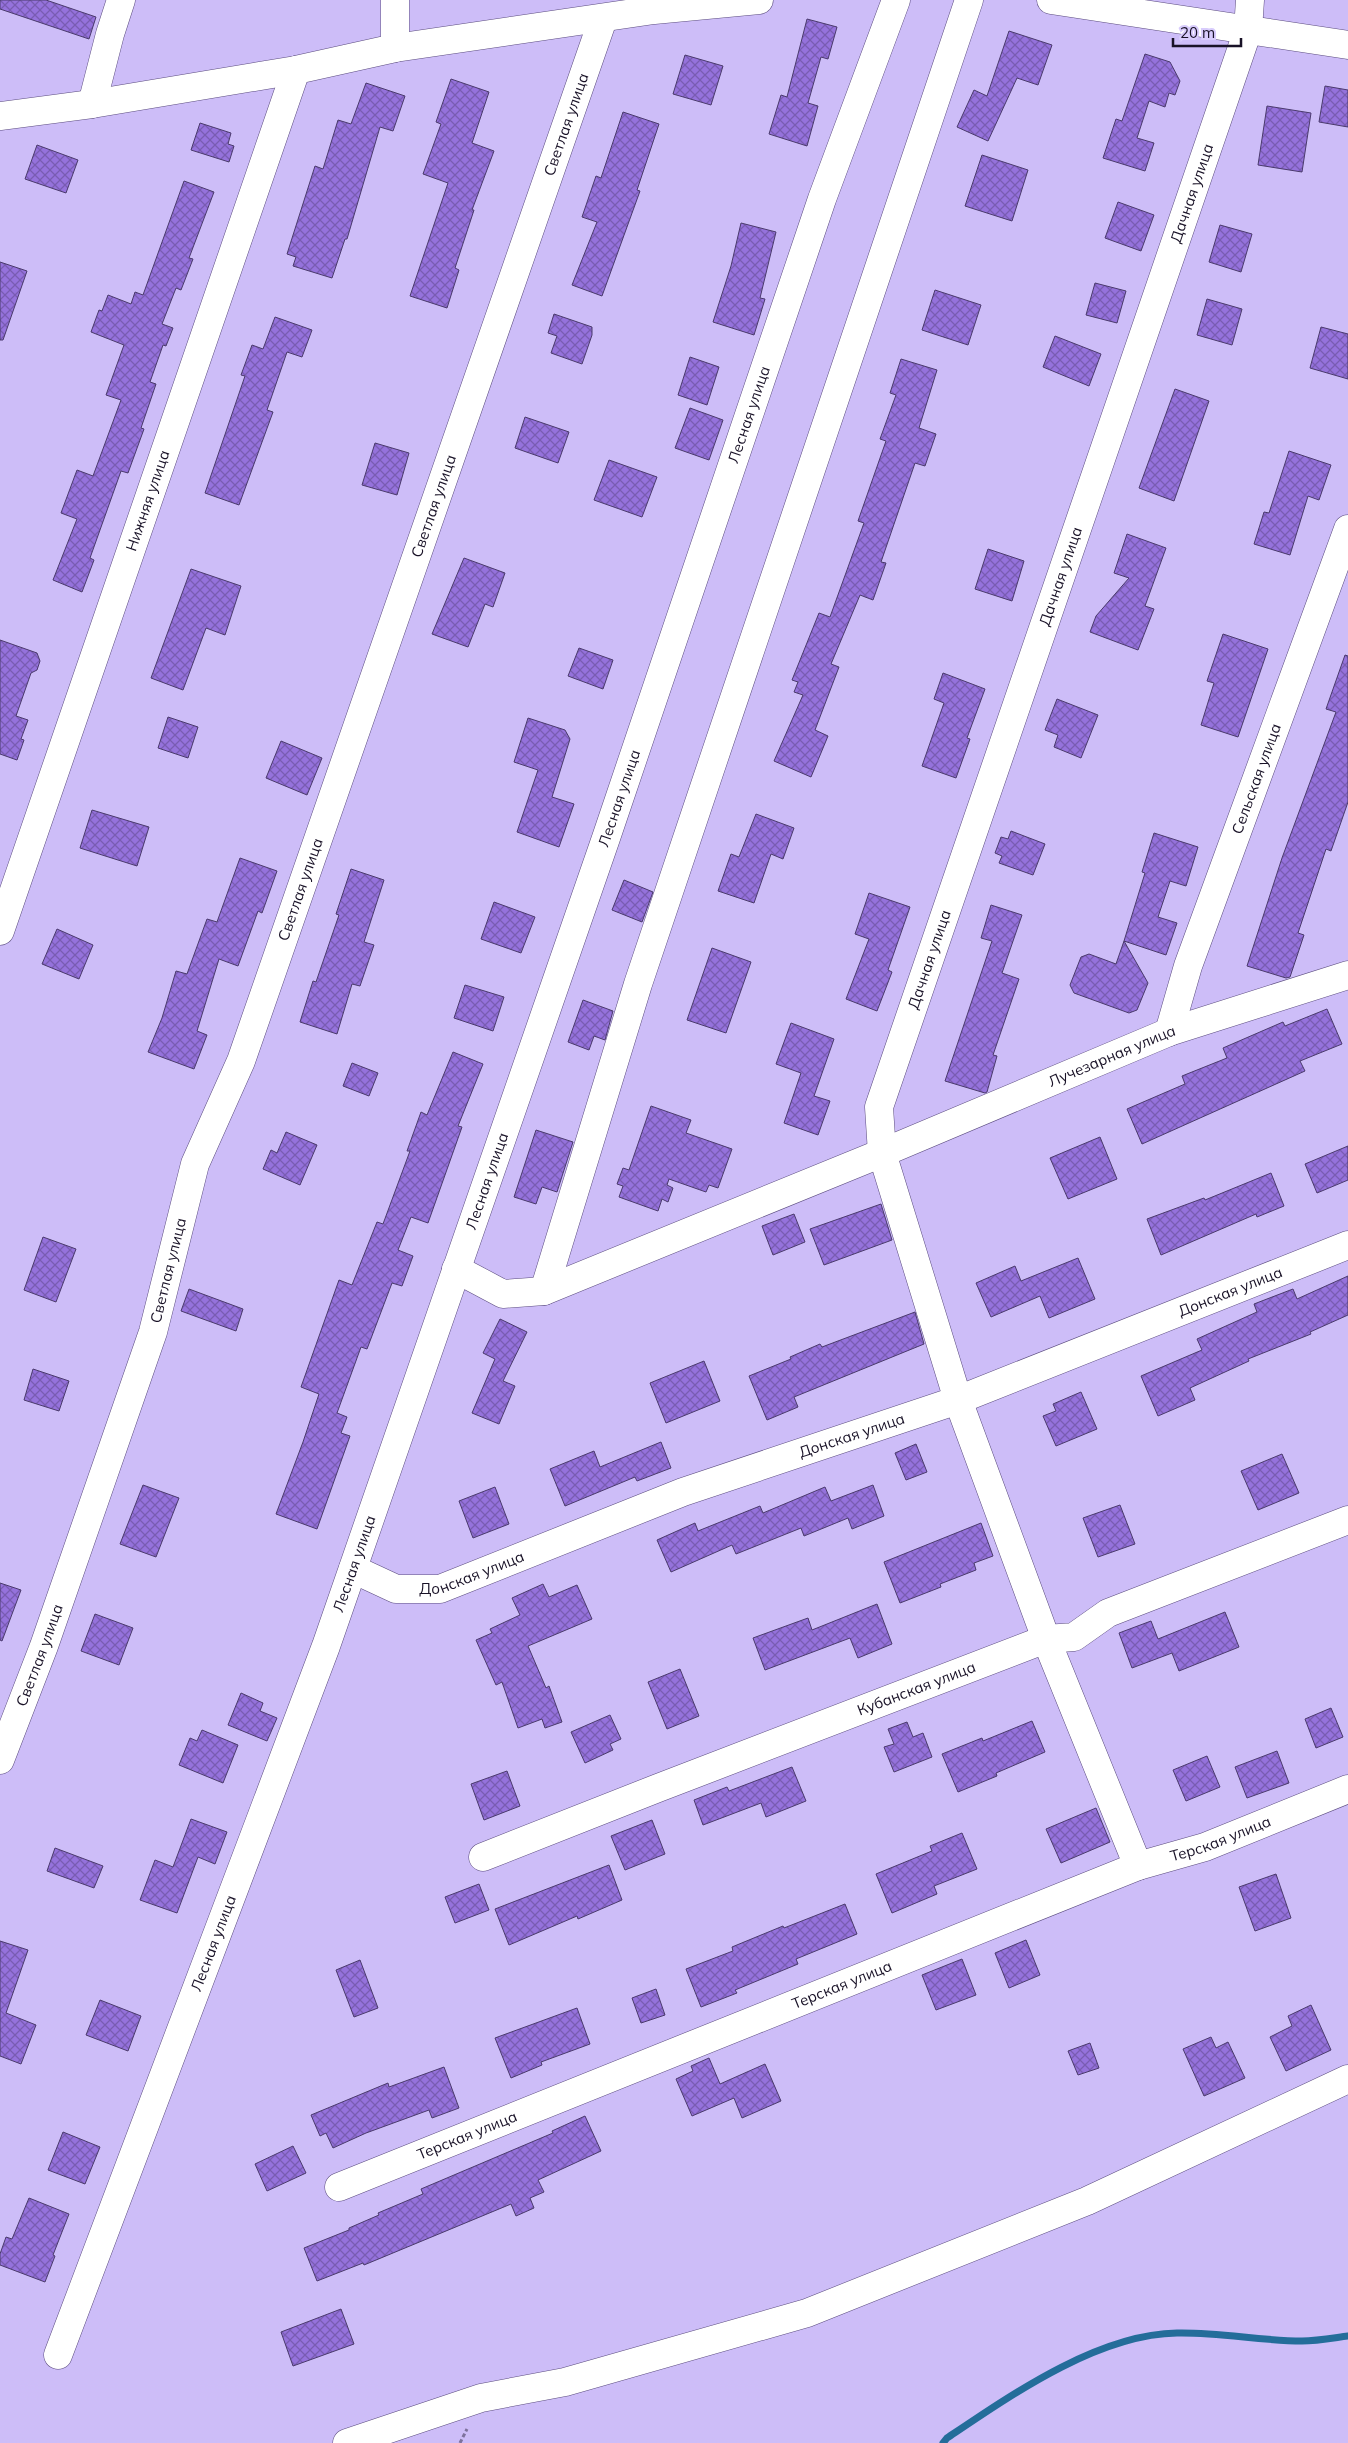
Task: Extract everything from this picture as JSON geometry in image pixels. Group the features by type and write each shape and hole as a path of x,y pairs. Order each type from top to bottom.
{"street":[{"path":"92,104 121,0"},
{"path":"395,0 395,48"},
{"path":"0,116 92,104 296,70 395,48 603,19 655,5 758,0"},
{"name":"Лесная улица","path":"58,2355 322,1656 353,1569 819,209 896,0"},
{"path":"544,1291 638,984 969,0"},
{"path":"1051,0 1348,45"},
{"name":"Дачная улица","path":"1138,1866 1046,1639 958,1400 882,1153 879,1107 1248,30 1250,0"},
{"name":"Светлая улица","path":"0,1760 44,1646 154,1332 195,1164 241,1061 603,19"},
{"name":"Нижняя улица","path":"0,931 296,70"},
{"name":"Сельская улица","path":"1170,1032 1188,966 1348,529"},
{"name":"Лучезарная улица","path":"456,1269 503,1294 544,1291 882,1153 1170,1032 1348,975"},
{"name":"Донская улица","path":"353,1569 396,1589 440,1589 684,1492 958,1400 1348,1245"},
{"name":"Кубанская улица","path":"483,1857 1046,1639 1074,1637 1108,1613 1348,1520"},
{"name":"Терская улица","path":"339,2187 1138,1866 1205,1847 1348,1789"},
{"path":"347,2443 481,2398 565,2382 808,2313 1087,2202 1348,2079"}],"building":[{"path":"0,0 46,0 96,17 89,39 0,9"},
{"path":"807,19 837,27 828,59 821,57 808,103 818,106 807,146 769,134 781,95 787,97"},
{"path":"1009,31 1052,45 1038,85 1017,78 988,141 957,127 974,90 987,96"},
{"path":"1145,54 1170,62 1180,81 1175,95 1169,93 1165,107 1149,101 1137,138 1154,143 1145,171 1103,158 1116,119 1122,121"},
{"path":"685,55 723,66 711,105 673,94"},
{"path":"451,79 489,92 472,143 494,151 472,210 474,210 455,268 459,270 447,308 410,296 448,183 423,174 441,124 436,122"},
{"path":"366,83 405,96 393,131 380,127 347,239 345,239 332,278 293,266 296,257 287,254 315,166 323,169 338,120 351,124"},
{"path":"1325,86 1348,90 1348,127 1319,122"},
{"path":"1267,106 1311,113 1302,172 1258,165"},
{"path":"623,112 659,124 637,190 640,191 602,296 572,285 597,222 582,217 596,176 601,178"},
{"path":"200,123 231,133 228,144 234,146 229,162 191,150"},
{"path":"37,145 78,160 66,193 25,179"},
{"path":"982,155 1028,170 1012,221 965,206"},
{"path":"184,181 214,192 189,258 193,259 181,290 176,288 162,324 173,328 166,346 163,345 150,382 156,384 141,428 144,429 128,473 121,471 90,558 94,560 82,592 53,580 77,519 61,513 77,470 93,476 121,400 106,395 124,345 91,332 99,310 102,311 108,295 131,304 135,292 143,295"},
{"path":"1118,202 1154,215 1141,251 1105,238"},
{"path":"741,223 776,232 760,298 765,299 754,335 713,322 731,266"},
{"path":"1220,225 1252,234 1241,272 1209,262"},
{"path":"0,262 27,271 3,340 0,340"},
{"path":"1095,283 1126,291 1117,323 1086,315"},
{"path":"935,290 981,305 968,345 922,330"},
{"path":"1207,299 1242,309 1232,345 1197,335"},
{"path":"554,314 592,327 592,335 582,364 551,353 557,336 548,333"},
{"path":"275,317 312,330 302,357 287,352 267,410 273,412 239,505 205,493 245,376 241,375 252,345 263,349"},
{"path":"1321,327 1348,334 1348,379 1310,368"},
{"path":"1055,336 1101,354 1089,386 1043,367"},
{"path":"690,357 719,367 707,405 678,395"},
{"path":"901,359 937,370 919,428 936,434 925,466 915,463 881,562 886,563 873,600 860,595 831,664 839,667 815,730 828,736 811,777 774,761 803,695 794,692 798,682 792,680 819,613 830,617 864,523 858,521 886,441 880,439 896,395 890,393"},
{"path":"1175,389 1209,401 1174,501 1139,488"},
{"path":"690,408 723,420 709,460 675,448"},
{"path":"525,417 569,432 558,463 515,448"},
{"path":"375,443 409,453 397,495 362,485"},
{"path":"1289,451 1331,465 1319,500 1308,496 1290,555 1254,544 1264,512 1269,513"},
{"path":"609,460 657,477 642,517 594,500"},
{"path":"1127,534 1166,548 1145,606 1154,609 1138,650 1090,632 1096,616 1129,578 1114,573"},
{"path":"988,549 1024,561 1012,601 975,589"},
{"path":"464,558 505,573 493,607 485,604 468,647 432,634"},
{"path":"191,569 241,586 225,635 206,628 183,690 151,678"},
{"path":"1223,634 1268,649 1238,737 1201,725 1214,683 1207,681"},
{"path":"0,640 37,653 40,661 37,670 31,673 16,716 28,720 21,739 24,740 17,760 0,754"},
{"path":"579,648 613,660 603,689 568,676"},
{"path":"1345,655 1348,656 1348,802 1331,851 1326,849 1298,933 1304,935 1290,977 1286,978 1247,966 1282,858 1336,712 1326,709"},
{"path":"943,673 985,689 967,738 970,739 956,778 922,766 944,703 934,699"},
{"path":"1057,699 1098,715 1081,758 1054,747 1058,735 1045,730"},
{"path":"168,717 198,727 188,758 158,748"},
{"path":"528,718 565,730 570,739 552,797 574,804 559,847 517,832 538,770 514,762"},
{"path":"281,741 322,758 307,795 266,778"},
{"path":"92,810 149,827 137,866 80,848"},
{"path":"756,814 794,828 783,859 771,854 754,903 718,891 731,854 739,857"},
{"path":"1011,831 1045,844 1033,875 999,863 1002,856 995,853 1001,837 1008,839"},
{"path":"1154,833 1198,847 1186,886 1170,881 1158,917 1177,923 1166,955 1124,941 1145,873 1142,872"},
{"path":"240,858 277,871 262,913 258,911 238,966 219,959 197,1031 207,1035 194,1069 148,1052 162,1018 176,971 187,974 207,919 217,922"},
{"path":"351,869 384,880 364,942 374,945 360,986 352,984 337,1034 300,1022 313,981 316,982 339,915 336,914"},
{"path":"624,880 653,892 642,922 612,910"},
{"path":"869,893 910,907 888,970 892,972 877,1011 846,999 869,939 855,934"},
{"path":"494,902 535,917 521,953 481,939"},
{"path":"991,905 1022,915 1002,973 1019,979 993,1055 997,1056 987,1092 985,1093 945,1081 992,941 981,938"},
{"path":"57,929 93,945 79,979 42,964"},
{"path":"1124,941 1148,983 1137,1010 1129,1013 1074,993 1070,985 1081,957 1089,954 1116,964"},
{"path":"712,948 751,962 726,1033 687,1020"},
{"path":"465,985 504,997 493,1031 454,1018"},
{"path":"583,1000 613,1011 605,1040 594,1036 589,1050 568,1042"},
{"path":"1327,1009 1342,1044 1300,1061 1305,1071 1142,1144 1127,1109 1185,1084 1182,1076 1227,1058 1223,1048 1283,1022 1285,1026"},
{"path":"791,1023 834,1039 814,1096 830,1101 818,1135 784,1123 801,1073 776,1064"},
{"path":"453,1052 483,1064 458,1126 462,1127 428,1223 411,1217 398,1250 413,1256 402,1286 392,1283 367,1349 361,1347 337,1413 347,1417 341,1433 350,1436 317,1529 276,1514 319,1394 301,1387 339,1280 352,1285 377,1222 383,1224 410,1151 407,1151 421,1112 427,1115"},
{"path":"352,1063 378,1073 369,1096 343,1086"},
{"path":"651,1106 691,1120 686,1133 732,1149 718,1188 709,1185 706,1192 669,1179 667,1185 673,1188 668,1202 662,1199 658,1211 619,1197 623,1186 617,1184 623,1168 629,1170"},
{"path":"536,1130 573,1142 557,1192 542,1187 536,1204 514,1197"},
{"path":"286,1132 317,1145 300,1185 263,1169 271,1150 277,1153"},
{"path":"1100,1137 1117,1179 1068,1199 1050,1158"},
{"path":"1348,1146 1348,1180 1317,1193 1305,1164"},
{"path":"1271,1173 1284,1206 1257,1217 1256,1214 1161,1255 1147,1219 1204,1198 1205,1200"},
{"path":"881,1204 892,1240 824,1265 810,1229"},
{"path":"794,1214 805,1242 773,1255 762,1226"},
{"path":"43,1237 76,1249 56,1302 24,1290"},
{"path":"1078,1258 1095,1299 1049,1318 1040,1296 991,1317 976,1283 1015,1266 1021,1281"},
{"path":"1348,1276 1348,1315 1310,1332 1311,1334 1248,1359 1249,1361 1190,1388 1195,1400 1158,1416 1141,1376 1202,1350 1197,1339 1257,1312 1254,1304 1293,1289 1297,1299"},
{"path":"189,1289 243,1309 236,1331 181,1311"},
{"path":"915,1312 924,1344 794,1397 798,1407 767,1420 749,1376 791,1359 790,1357 820,1344 822,1347"},
{"path":"500,1319 527,1332 503,1381 515,1386 499,1424 472,1413 495,1359 483,1353"},
{"path":"704,1361 720,1401 666,1423 650,1383"},
{"path":"33,1369 69,1381 59,1411 24,1400"},
{"path":"1081,1392 1097,1429 1056,1446 1043,1416 1056,1411 1053,1404"},
{"path":"661,1442 671,1468 637,1481 635,1477 565,1506 550,1469 594,1451 600,1467"},
{"path":"916,1444 927,1472 906,1480 895,1453"},
{"path":"1282,1454 1299,1493 1258,1510 1241,1471"},
{"path":"143,1485 179,1498 156,1557 120,1544"},
{"path":"873,1485 884,1516 852,1529 848,1518 804,1536 801,1528 736,1554 732,1545 671,1572 657,1540 695,1523 698,1531 760,1506 763,1513 825,1487 831,1501"},
{"path":"495,1487 509,1524 473,1538 459,1501"},
{"path":"1120,1505 1135,1544 1098,1557 1083,1518"},
{"path":"981,1523 993,1556 974,1563 976,1570 940,1584 941,1587 900,1603 884,1562"},
{"path":"0,1583 21,1590 2,1641 0,1640"},
{"path":"543,1584 549,1597 577,1585 592,1619 528,1646 546,1688 549,1686 562,1722 545,1728 542,1719 518,1728 502,1682 496,1685 476,1640 492,1633 490,1629 520,1615 512,1598"},
{"path":"877,1604 892,1644 858,1658 850,1638 765,1670 753,1638 808,1618 812,1630"},
{"path":"1225,1612 1239,1647 1179,1671 1172,1653 1132,1668 1119,1633 1151,1621 1158,1639"},
{"path":"95,1614 133,1628 119,1665 81,1651"},
{"path":"680,1669 699,1716 667,1729 648,1682"},
{"path":"241,1693 263,1703 260,1711 277,1718 267,1741 228,1725"},
{"path":"1331,1708 1343,1737 1316,1748 1305,1719"},
{"path":"610,1715 621,1739 610,1744 613,1750 585,1763 571,1732"},
{"path":"1032,1721 1045,1752 996,1773 997,1776 958,1792 942,1754 982,1738 983,1741"},
{"path":"907,1722 913,1737 923,1733 932,1757 894,1772 884,1747 894,1744 888,1729"},
{"path":"202,1730 238,1745 223,1783 179,1765 190,1738 197,1741"},
{"path":"1277,1751 1289,1783 1247,1798 1235,1767"},
{"path":"1207,1756 1220,1787 1186,1801 1173,1770"},
{"path":"792,1767 806,1801 766,1817 761,1803 703,1825 694,1800 727,1787 729,1791"},
{"path":"507,1771 520,1806 484,1820 471,1784"},
{"path":"1096,1808 1110,1842 1061,1863 1046,1829"},
{"path":"191,1819 227,1832 215,1864 198,1857 177,1913 140,1900 155,1860 173,1867"},
{"path":"652,1820 665,1854 625,1870 611,1836"},
{"path":"962,1833 977,1869 934,1886 937,1894 892,1913 876,1874 932,1851 930,1846"},
{"path":"55,1848 103,1866 94,1888 47,1871"},
{"path":"609,1865 622,1900 578,1919 577,1916 509,1945 495,1909"},
{"path":"1276,1874 1291,1918 1255,1931 1239,1887"},
{"path":"479,1884 489,1910 455,1923 445,1897"},
{"path":"845,1904 857,1934 796,1959 798,1964 735,1990 737,1993 701,2007 686,1969 733,1951 732,1947 783,1926 784,1928"},
{"path":"1026,1940 1040,1975 1009,1988 995,1953"},
{"path":"0,1941 28,1950 6,2013 36,2025 21,2064 0,2056"},
{"path":"962,1959 976,1995 936,2010 922,1975"},
{"path":"360,1960 378,2008 354,2017 336,1970"},
{"path":"656,1989 665,2015 641,2023 632,1998"},
{"path":"100,2000 141,2016 128,2051 86,2035"},
{"path":"1311,2005 1331,2050 1286,2071 1270,2037 1292,2026 1288,2016"},
{"path":"577,2008 590,2044 541,2062 542,2065 511,2078 495,2038"},
{"path":"1211,2037 1216,2048 1228,2042 1245,2078 1204,2096 1183,2049"},
{"path":"1090,2043 1099,2068 1078,2075 1068,2051"},
{"path":"709,2058 720,2084 765,2064 781,2101 742,2118 734,2098 692,2116 676,2079 693,2071 691,2066"},
{"path":"444,2067 459,2108 432,2118 429,2110 366,2133 333,2148 326,2133 320,2136 311,2115 388,2083 389,2087"},
{"path":"585,2116 601,2151 538,2180 544,2192 530,2198 534,2208 516,2216 511,2204 364,2265 363,2263 317,2281 304,2248 349,2230 349,2228 379,2215 378,2213 423,2194 421,2189 553,2133 552,2131"},
{"path":"63,2132 100,2147 85,2184 48,2170"},
{"path":"293,2146 306,2173 267,2191 255,2164"},
{"path":"29,2198 69,2214 45,2282 0,2265 0,2254 6,2237 12,2239"},
{"path":"341,2309 354,2344 293,2366 281,2332"}],"waterway":[{"path":"943,2443 947,2438 999,2404 1056,2370 1086,2355 1147,2336 1177,2333 1302,2341 1348,2336"}]}
